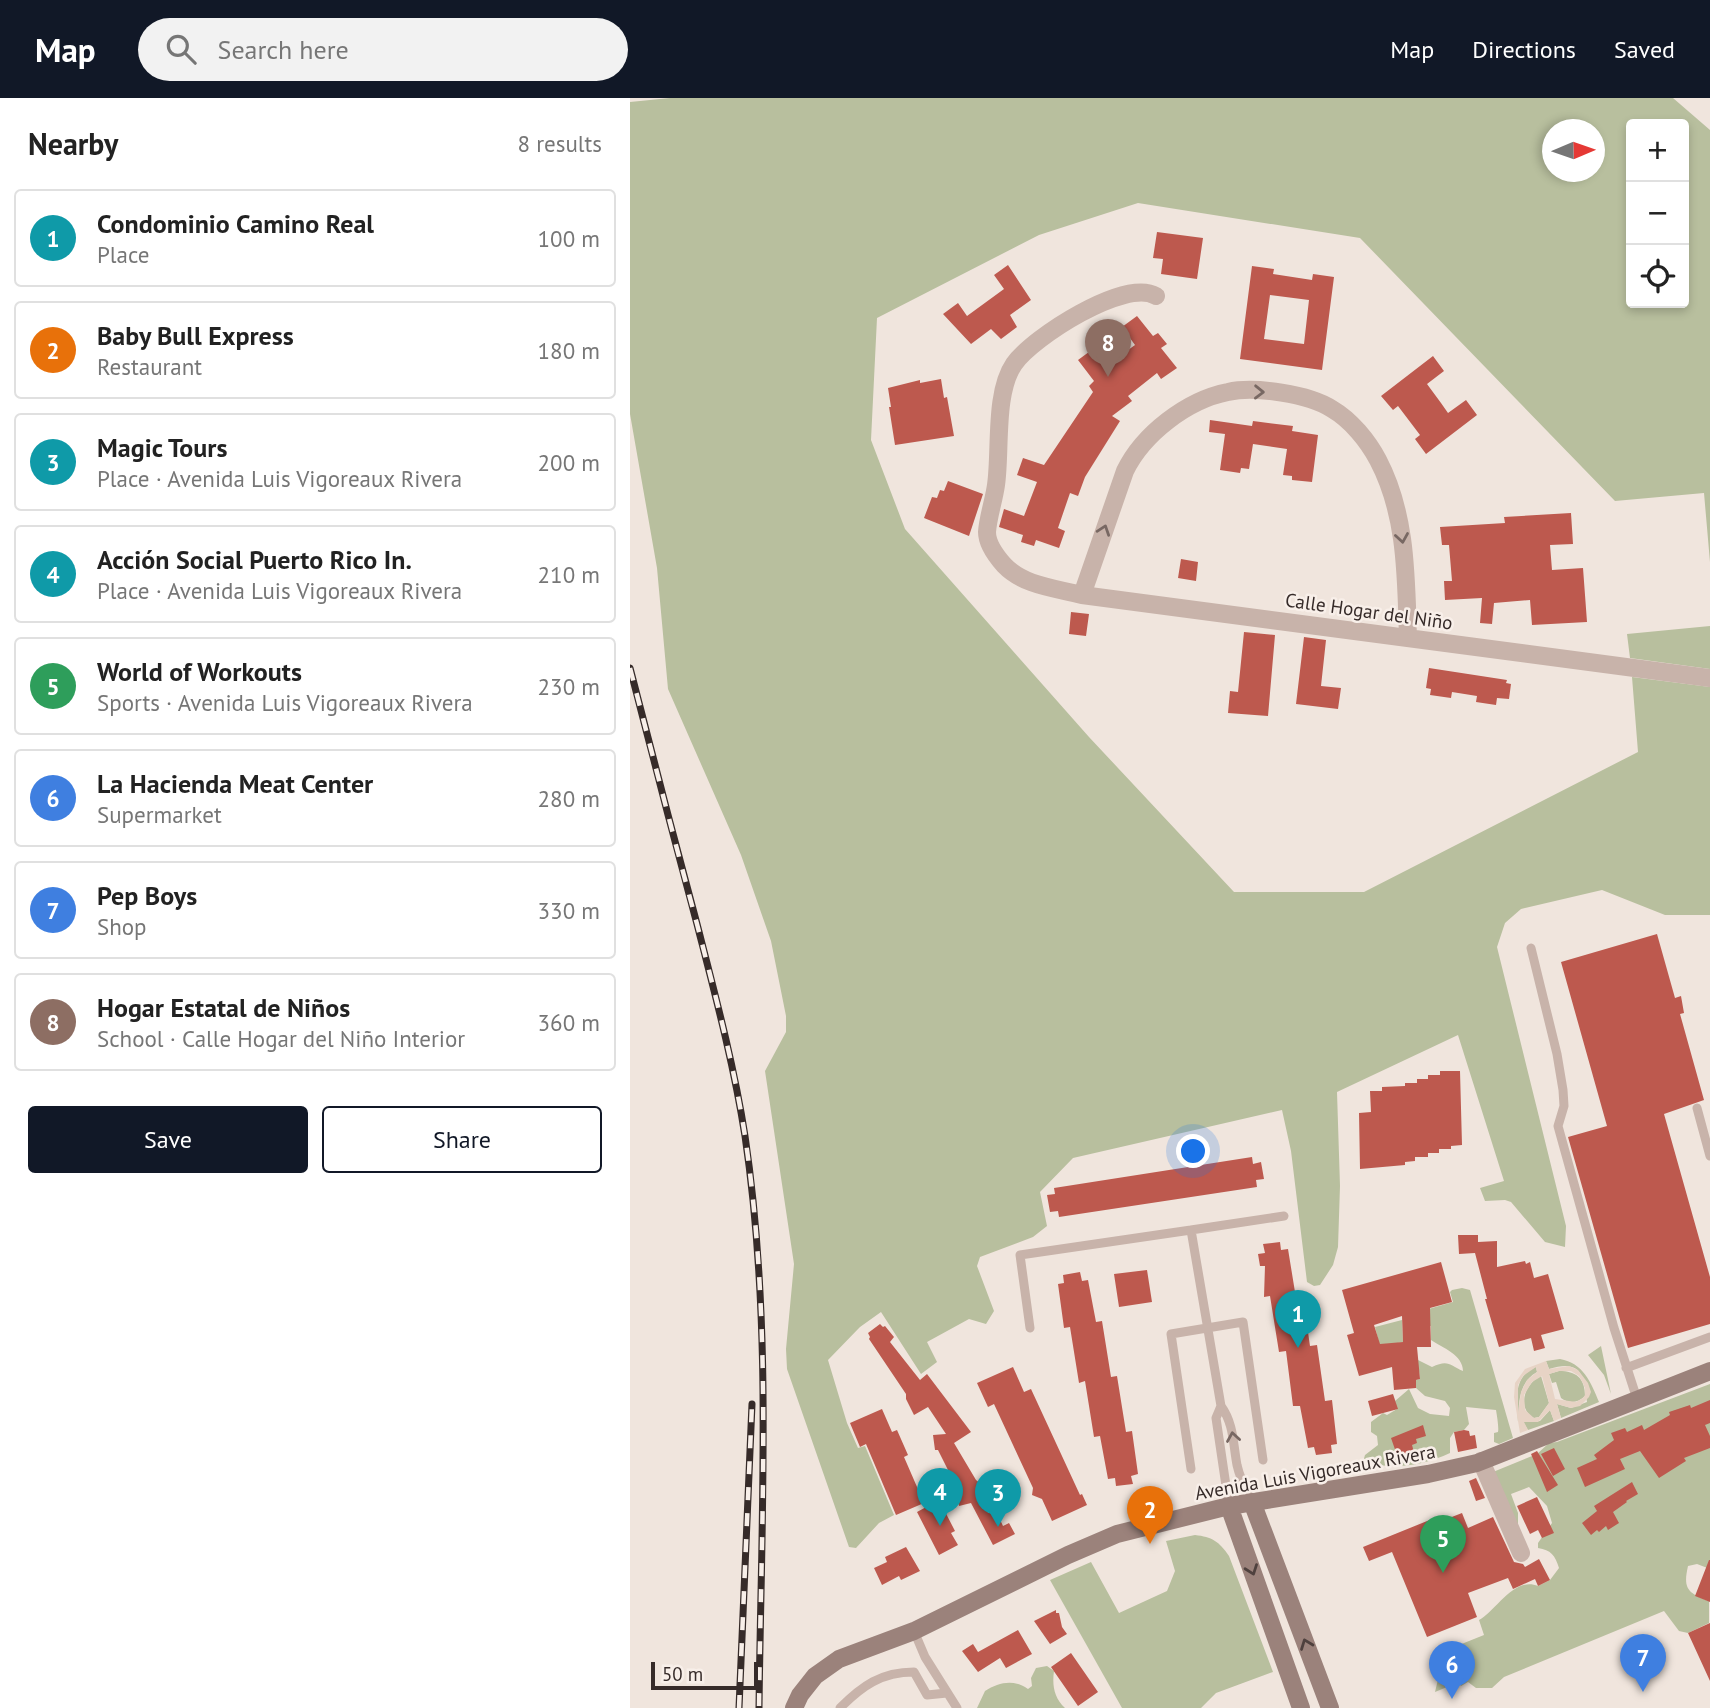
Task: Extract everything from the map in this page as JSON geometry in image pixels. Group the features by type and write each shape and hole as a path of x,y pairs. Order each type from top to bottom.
{"main road":[{"name":"Avenida Luis Vigoreaux Rivera","path":"794,1708 800,1695 815,1676 839,1659 914,1631 1068,1555 1117,1534 1228,1506 1428,1474 1481,1461 1710,1371"},
{"path":"1252,1502 1330,1708"},
{"path":"1228,1506 1301,1708"}],"street":[{"name":"Calle Hogar del Niño","path":"1156,296 1148,292 1131,292 1066,320 1014,364 1006,382 1002,403 996,484 987,533 989,544 1004,565 1024,580 1082,594 1710,678"},
{"path":"1082,594 1132,457 1167,421 1200,402 1229,392 1266,391 1299,396 1331,408 1357,429 1377,458 1398,512 1404,546 1408,638"},
{"path":"1481,1461 1521,1553"}],"lane":[{"path":"1531,948 1563,1090 1563,1106 1558,1126 1637,1399"},
{"path":"1696,1108 1710,1156"},
{"path":"1030,1328 1020,1255 1284,1216"},
{"path":"1191,1230 1221,1406 1230,1418 1237,1468 1252,1502"},
{"path":"1191,1469 1171,1334 1243,1322 1263,1460"},
{"path":"1626,1368 1710,1337"},
{"path":"1221,1406 1216,1418 1228,1506"},
{"path":"914,1631 925,1657 957,1708"},
{"path":"840,1708 861,1686 896,1672 914,1672 928,1695 947,1693"}],"green space":[{"path":"670,98 1673,98 1710,130 1710,562 1704,493 1615,501 1360,238 1138,203 1039,235 877,318 871,440 905,529 1089,737 1234,892 1364,892 1638,752 1632,677 1710,687 1710,915 1665,915 1602,890 1521,909 1505,923 1497,947 1566,1226 1565,1247 1545,1242 1511,1202 1485,1201 1480,1188 1504,1181 1458,1035 1337,1092 1340,1186 1338,1247 1333,1265 1320,1285 1314,1286 1307,1282 1291,1151 1282,1110 1073,1158 1040,1192 1047,1226 1033,1237 980,1257 977,1266 994,1311 986,1324 969,1319 927,1342 937,1362 921,1374 881,1312 860,1327 828,1360 847,1423 858,1448 865,1446 894,1515 879,1523 856,1548 849,1547 787,1369 786,1349 794,1264 765,1071 786,1032 786,1016 771,941 741,855 668,689 657,568 630,414 630,102"},
{"path":"1710,626 1710,669 1630,658 1627,634"},
{"path":"1462,1288 1470,1290 1513,1438 1499,1444 1494,1442 1494,1433 1498,1432 1496,1410 1466,1407 1469,1424 1464,1430 1454,1432 1450,1438 1450,1453 1407,1465 1385,1466 1363,1462 1365,1455 1378,1445 1377,1436 1371,1432 1371,1422 1383,1413 1387,1415 1397,1409 1395,1401 1409,1389 1418,1408 1430,1414 1449,1416 1450,1408 1445,1401 1425,1396 1416,1388 1416,1380 1420,1379 1419,1370 1407,1371 1406,1362 1418,1360 1432,1367 1445,1363 1463,1371 1456,1356 1431,1340 1431,1326 1412,1326 1411,1314 1453,1302 1450,1292"},
{"path":"1402,1320 1403,1342 1356,1351 1379,1343 1375,1327"},
{"path":"1601,1346 1611,1394 1604,1375 1588,1355"},
{"path":"1560,1359 1580,1369 1599,1402 1561,1418 1557,1404 1571,1408 1587,1402 1579,1372 1568,1366 1549,1369 1546,1361"},
{"path":"1536,1367 1537,1372 1526,1382 1521,1394 1518,1422 1519,1383 1528,1371"},
{"path":"1559,1371 1575,1374 1583,1384 1585,1396 1573,1402 1561,1398 1556,1382 1552,1383 1549,1374"},
{"path":"1541,1376 1549,1403 1539,1417 1534,1418 1525,1408 1525,1396 1535,1379"},
{"path":"1710,1384 1710,1569 1697,1564 1688,1566 1686,1580 1691,1592 1709,1601 1709,1623 1688,1633 1679,1631 1664,1611 1504,1677 1492,1688 1476,1688 1468,1682 1461,1686 1459,1682 1435,1692 1440,1671 1439,1653 1484,1635 1479,1620 1513,1590 1529,1584 1538,1586 1550,1580 1559,1568 1552,1554 1538,1548 1538,1543 1552,1523 1547,1506 1529,1487 1511,1494 1518,1513 1516,1527 1493,1472 1537,1454 1549,1443"},
{"path":"1550,1410 1554,1421 1528,1430 1523,1422 1540,1421"},
{"path":"1195,1535 1215,1541 1229,1556 1273,1672 1216,1693 1201,1708 1122,1708 1050,1580 1091,1562 1119,1613 1167,1591 1175,1571 1166,1541"},
{"path":"1047,1666 1054,1671 1055,1691 1065,1708 977,1708 985,1691 1006,1683 1028,1689 1032,1686 1031,1678 1036,1668"}],"shaded area":[{"path":"1546,1361 1549,1369 1569,1366 1578,1370 1591,1392 1580,1406 1571,1408 1557,1404 1561,1418 1554,1421 1550,1410 1538,1422 1524,1422 1528,1430 1520,1433 1514,1397 1515,1383 1525,1369","holes":["1536,1367 1537,1372 1527,1380 1521,1392 1518,1414 1518,1385 1523,1376","1571,1371 1579,1376 1585,1387 1583,1398 1576,1402 1555,1399 1549,1374","1542,1376 1549,1403 1539,1417 1534,1418 1525,1410 1524,1395 1532,1382"]}],"building":[{"path":"1157,232 1203,238 1197,279 1161,274 1163,259 1153,258"},
{"path":"1008,265 1031,300 1010,315 1017,327 1001,339 991,329 971,344 943,314 958,303 967,316 1004,289 994,275"},
{"path":"1252,266 1274,269 1273,274 1312,280 1313,274 1334,277 1322,370 1240,359","holes":["1270,295 1309,300 1304,344 1264,339"]},
{"path":"1137,316 1153,336 1158,333 1167,344 1161,348 1177,368 1161,379 1157,373 1128,396 1132,401 1112,416 1120,421 1085,477 1078,496 1070,493 1058,528 1065,531 1059,548 1036,540 1034,546 1021,542 1023,535 999,527 1004,509 1024,516 1037,482 1017,475 1023,458 1044,465 1093,392 1089,386 1094,381 1078,360 1093,349 1106,366 1135,345 1122,327"},
{"path":"1433,356 1444,371 1427,384 1448,413 1466,400 1477,415 1426,454 1415,439 1420,435 1398,406 1393,410 1381,396"},
{"path":"941,379 954,436 895,445 888,388 920,380 920,383"},
{"path":"1210,420 1252,426 1253,421 1293,426 1292,431 1318,435 1312,482 1292,480 1292,476 1283,475 1287,449 1253,444 1249,469 1241,468 1240,473 1220,470 1225,434 1209,432"},
{"path":"948,481 983,494 969,536 924,518 932,497 937,498 940,490 944,491"},
{"path":"1571,513 1573,544 1550,545 1552,570 1583,568 1587,622 1532,625 1530,600 1494,603 1492,624 1480,623 1482,598 1445,600 1444,581 1452,581 1449,545 1442,545 1440,527 1505,523 1504,517"},
{"path":"1181,559 1198,562 1196,581 1178,578"},
{"path":"1071,612 1089,614 1086,636 1069,634"},
{"path":"1244,632 1275,635 1268,716 1228,713 1230,691 1238,692"},
{"path":"1304,637 1326,640 1321,686 1341,688 1338,709 1296,704"},
{"path":"1429,668 1507,680 1506,683 1511,684 1509,699 1497,698 1496,705 1476,702 1477,696 1452,692 1451,698 1430,695 1431,689 1426,688"},
{"path":"1657,934 1675,998 1681,996 1684,1013 1680,1014 1704,1100 1664,1114 1710,1277 1710,1324 1628,1348 1568,1137 1607,1126 1561,962"},
{"path":"1440,1071 1460,1071 1462,1145 1439,1149 1439,1153 1428,1153 1428,1157 1415,1157 1415,1161 1405,1162 1405,1165 1360,1169 1359,1113 1371,1112 1370,1091 1417,1083 1417,1079 1428,1079 1428,1075 1440,1075"},
{"path":"1252,1157 1253,1164 1261,1162 1264,1179 1256,1180 1257,1187 1059,1217 1058,1211 1050,1212 1047,1195 1055,1194 1054,1188"},
{"path":"1458,1235 1478,1235 1478,1242 1497,1241 1497,1267 1525,1261 1526,1264 1530,1262 1534,1278 1548,1274 1564,1329 1541,1335 1545,1348 1534,1351 1531,1338 1499,1347 1475,1253 1459,1254"},
{"path":"1280,1242 1281,1250 1288,1249 1295,1292 1302,1291 1310,1346 1317,1345 1325,1401 1332,1400 1337,1444 1331,1445 1332,1453 1316,1455 1314,1447 1308,1448 1300,1406 1293,1406 1286,1351 1279,1352 1270,1296 1264,1297 1265,1266 1260,1266 1258,1254 1265,1253 1263,1244"},
{"path":"1441,1262 1452,1302 1430,1308 1431,1347 1417,1347 1420,1379 1416,1380 1416,1388 1394,1390 1392,1367 1359,1376 1347,1335 1354,1333 1342,1290","holes":["1402,1316 1403,1342 1380,1344 1374,1325"]},
{"path":"1147,1270 1152,1302 1119,1307 1114,1274"},
{"path":"1080,1272 1082,1281 1088,1280 1096,1322 1102,1321 1111,1377 1117,1376 1126,1432 1132,1431 1138,1474 1131,1476 1133,1484 1116,1486 1115,1478 1108,1479 1100,1436 1094,1437 1085,1381 1079,1383 1070,1327 1064,1328 1058,1284 1064,1283 1063,1275"},
{"path":"880,1324 894,1337 890,1342 920,1380 927,1374 971,1432 954,1443 976,1480 986,1488 983,1491 988,1513 996,1511 1003,1526 1009,1523 1015,1534 993,1545 971,1503 959,1506 954,1482 938,1450 935,1450 933,1435 946,1434 928,1407 914,1415 906,1394 869,1339 868,1333"},
{"path":"1013,1367 1024,1392 1031,1389 1087,1505 1052,1521 1042,1499 1032,1495 1033,1488 994,1404 988,1407 977,1383"},
{"path":"1393,1394 1398,1409 1372,1416 1368,1401"},
{"path":"1710,1400 1710,1423 1705,1425 1710,1436 1710,1448 1684,1458 1686,1461 1659,1478 1640,1451 1620,1459 1625,1469 1585,1487 1577,1468 1597,1459 1594,1455 1614,1440 1611,1433 1625,1428 1627,1432 1642,1425 1644,1430 1670,1415 1669,1412 1690,1405 1691,1408"},
{"path":"882,1409 892,1432 897,1430 908,1455 904,1457 924,1503 896,1515 866,1444 860,1447 850,1423"},
{"path":"1423,1425 1426,1436 1416,1439 1417,1443 1412,1445 1415,1456 1399,1461 1391,1438"},
{"path":"1469,1431 1470,1436 1475,1435 1477,1448 1458,1452 1454,1432"},
{"path":"1554,1448 1565,1469 1553,1476 1541,1454"},
{"path":"1537,1451 1558,1485 1547,1492 1531,1454"},
{"path":"1476,1478 1485,1498 1476,1501 1469,1481"},
{"path":"1632,1482 1638,1494 1613,1512 1619,1523 1608,1530 1606,1526 1591,1535 1582,1523 1597,1511 1594,1506"},
{"path":"1537,1497 1554,1533 1542,1538 1538,1530 1530,1534 1517,1506"},
{"path":"939,1500 955,1531 951,1533 958,1545 939,1555 917,1512"},
{"path":"1462,1513 1468,1528 1493,1517 1514,1562 1525,1567 1539,1559 1550,1580 1538,1586 1535,1579 1513,1589 1508,1578 1468,1593 1477,1617 1427,1637 1392,1552 1369,1561 1363,1547 1437,1517 1439,1522"},
{"path":"906,1547 920,1571 901,1580 899,1576 882,1585 874,1568 887,1562 885,1557"},
{"path":"1710,1560 1710,1602 1695,1596"},
{"path":"1056,1610 1067,1634 1050,1644 1034,1621"},
{"path":"1710,1623 1710,1681 1688,1633"},
{"path":"1018,1630 1032,1654 1006,1668 1000,1658 978,1672 962,1651 973,1644 978,1652"},
{"path":"1071,1653 1098,1692 1078,1706 1051,1667"}],"railway":[{"path":"630,668 717,1003 745,1136 754,1207 763,1422 759,1708"},
{"path":"739,1708 752,1404"}],"place":[{"name":"Hogar Estatal de Niños","path":"1108,377"},
{"name":"Condominio Camino Real","path":"1298,1348"},
{"name":"Acción Social Puerto Rico In.","path":"940,1526"},
{"name":"Magic Tours","path":"998,1527"},
{"name":"Baby Bull Express","path":"1150,1544"},
{"name":"World of Workouts","path":"1443,1573"},
{"name":"Pep Boys","path":"1643,1692"},
{"name":"La Hacienda Meat Center","path":"1452,1699"}]}
